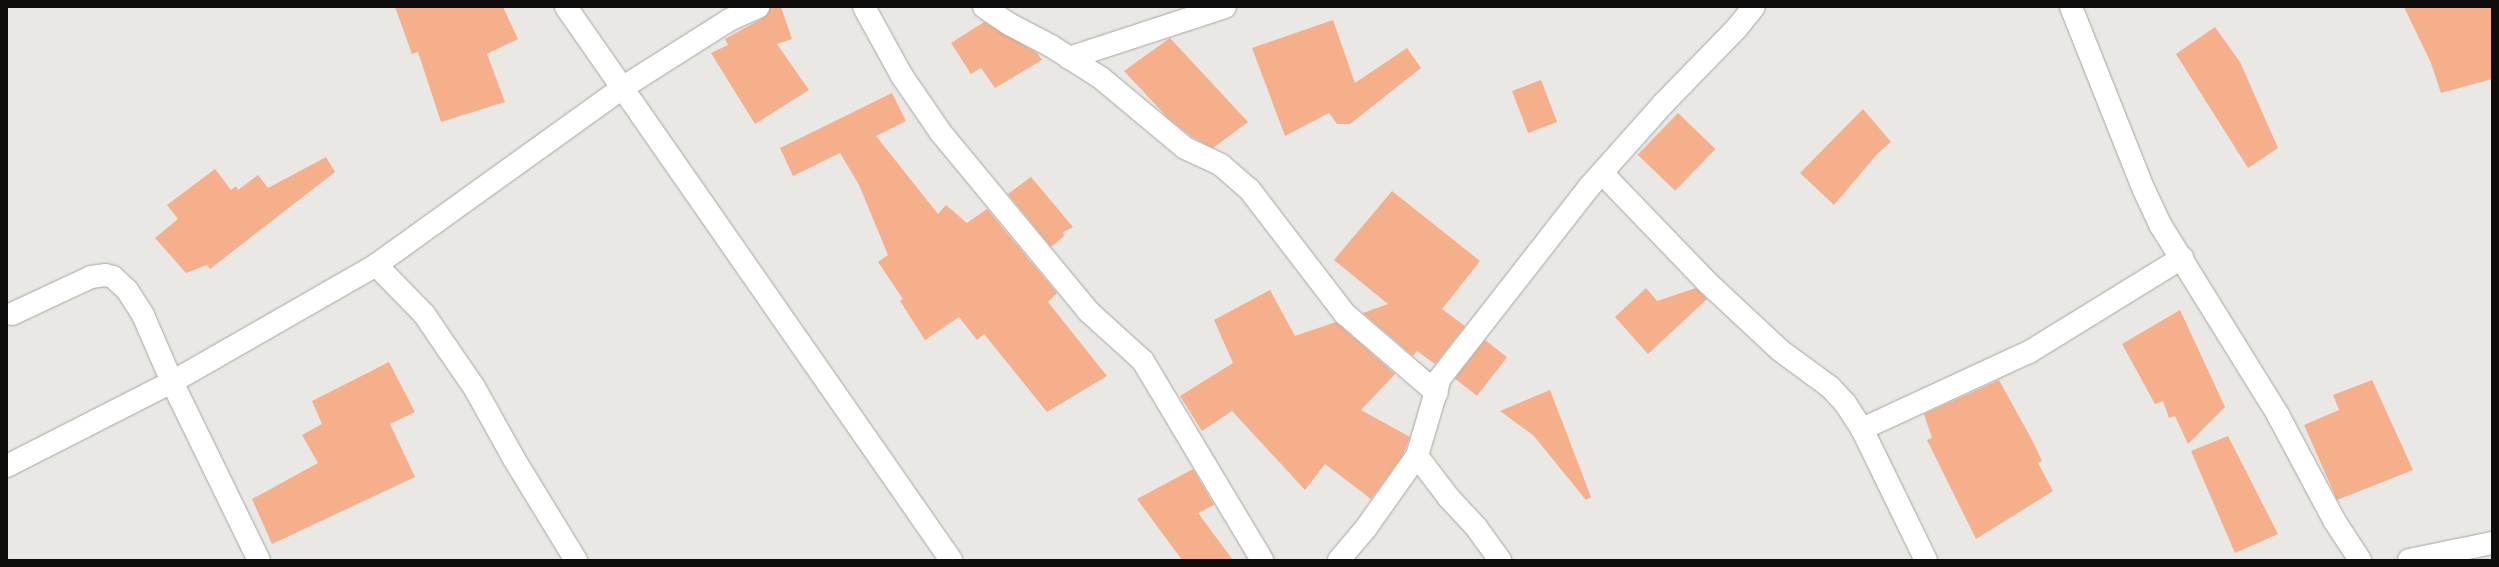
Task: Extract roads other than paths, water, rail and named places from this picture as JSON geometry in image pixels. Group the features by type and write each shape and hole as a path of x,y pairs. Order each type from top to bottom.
{"street":[{"path":"566,7 951,560"},
{"path":"7,466 172,382 376,265 622,88 729,20 758,7"},
{"path":"864,7 902,76 941,133 1088,311 1143,362 1262,560"},
{"path":"984,7 1009,24 1101,78 1185,148 1221,166 1249,189 1345,314 1437,393"},
{"path":"1069,58 1224,7"},
{"path":"1339,560 1366,528 1417,456 1437,393 1440,378 1602,172 1754,7"},
{"path":"2071,7 2144,190 2162,226 2278,415 2334,520 2360,560"},
{"path":"1602,172 1708,283 1781,351 1830,387 1845,403 1862,429 1926,560"},
{"path":"1862,429 2029,352 2182,258"},
{"path":"376,265 424,314 456,361 576,560"},
{"path":"12,314 77,282 105,275 113,277 127,290 143,316 172,382 259,560"},
{"path":"1417,456 1449,498 1476,527 1500,560"},
{"path":"2409,560 2492,543"}]}
